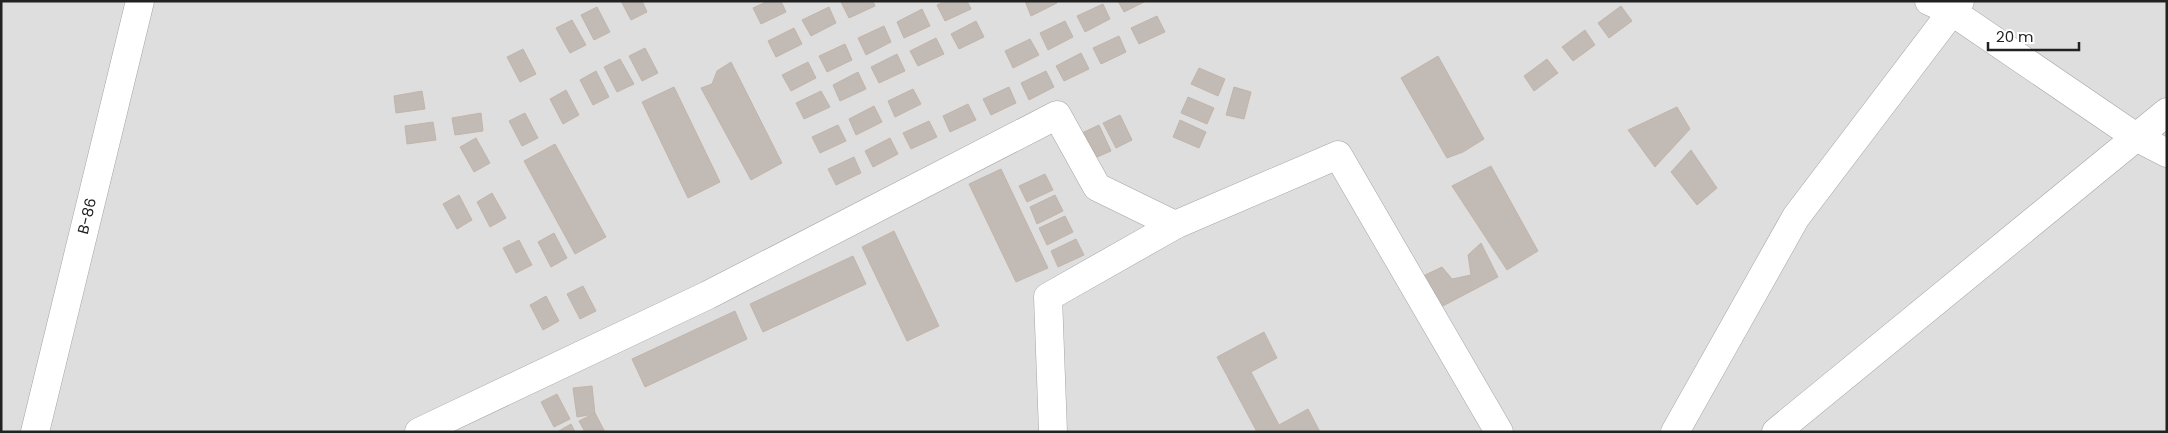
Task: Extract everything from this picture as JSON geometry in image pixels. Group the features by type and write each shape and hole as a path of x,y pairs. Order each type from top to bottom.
{"street":[{"name":"B-86","path":"35,432 140,1"},
{"path":"1675,432 1796,217 1947,4 2136,138 2167,153"},
{"path":"1776,432 2167,112"},
{"path":"419,432 708,295 1057,115 1097,186 1175,225"},
{"path":"1053,432 1048,297 1175,225 1338,155 1499,432"}],"shaded area":[{"path":"1,1 2167,1 2167,432 1,432"}],"building":[{"path":"621,1 642,1 647,12 631,20"},
{"path":"768,1 781,1 786,12 761,24 753,8"},
{"path":"873,1 875,6 849,18 841,2"},
{"path":"945,1 967,1 971,9 945,21 937,5"},
{"path":"1025,1 1056,1 1057,3 1031,16"},
{"path":"1118,1 1146,1 1124,12"},
{"path":"1103,4 1110,19 1085,32 1077,16"},
{"path":"1621,6 1632,21 1609,38 1598,23"},
{"path":"597,7 610,32 594,40 581,15"},
{"path":"829,7 836,23 811,36 802,20"},
{"path":"922,9 930,26 904,38 897,22"},
{"path":"1157,16 1165,32 1139,44 1131,28"},
{"path":"572,20 586,45 570,53 556,28"},
{"path":"976,21 984,37 959,49 951,34"},
{"path":"1065,21 1073,37 1048,50 1040,33"},
{"path":"884,26 891,42 866,55 858,38"},
{"path":"794,28 802,44 776,57 768,41"},
{"path":"1585,30 1595,45 1573,61 1562,47"},
{"path":"1119,36 1126,52 1101,64 1093,48"},
{"path":"936,38 944,54 918,66 910,51"},
{"path":"1030,39 1039,55 1013,68 1005,51"},
{"path":"845,44 852,60 827,72 819,56"},
{"path":"645,48 658,73 642,81 629,56"},
{"path":"523,49 536,74 520,82 507,57"},
{"path":"1081,53 1089,69 1064,81 1056,66"},
{"path":"897,54 905,71 879,83 871,67"},
{"path":"1438,56 1484,139 1463,152 1447,158 1401,78"},
{"path":"620,59 634,84 617,92 604,67"},
{"path":"1547,59 1558,73 1534,91 1524,76"},
{"path":"731,62 782,163 751,180 701,88 712,84 717,71"},
{"path":"808,62 816,78 791,91 782,75"},
{"path":"1199,68 1225,79 1218,96 1191,84"},
{"path":"596,71 609,97 593,105 580,80"},
{"path":"1046,71 1054,87 1029,100 1021,83"},
{"path":"858,72 866,89 840,101 833,85"},
{"path":"674,87 720,182 688,198 642,102"},
{"path":"1009,87 1016,103 991,115 983,99"},
{"path":"1234,87 1251,92 1244,119 1226,115"},
{"path":"913,89 921,104 895,117 888,101"},
{"path":"566,90 579,115 563,124 550,99"},
{"path":"422,91 425,109 396,113 394,96"},
{"path":"821,91 830,107 804,119 796,103"},
{"path":"1188,97 1214,108 1207,124 1181,113"},
{"path":"968,104 976,120 950,132 943,116"},
{"path":"874,106 882,122 856,135 849,119"},
{"path":"1677,107 1690,129 1655,167 1628,130"},
{"path":"481,113 483,131 455,135 452,118"},
{"path":"525,113 538,138 522,146 509,121"},
{"path":"1120,115 1132,140 1116,148 1103,123"},
{"path":"1180,120 1206,132 1199,148 1173,137"},
{"path":"929,121 937,137 911,149 903,133"},
{"path":"433,122 436,140 407,144 405,126"},
{"path":"838,125 846,141 820,153 812,137"},
{"path":"1099,125 1111,151 1095,158 1082,133"},
{"path":"476,138 490,163 474,172 460,147"},
{"path":"890,138 898,154 873,167 865,151"},
{"path":"555,144 606,237 575,254 524,161"},
{"path":"1691,150 1717,188 1697,205 1671,172"},
{"path":"854,157 861,173 836,185 828,169"},
{"path":"1491,166 1538,251 1507,270 1452,186"},
{"path":"1001,169 1048,268 1016,282 969,184"},
{"path":"1045,174 1053,190 1027,202 1019,186"},
{"path":"492,193 506,218 490,227 477,202"},
{"path":"459,195 472,220 457,229 443,204"},
{"path":"1055,195 1063,211 1037,224 1030,207"},
{"path":"1065,216 1073,232 1047,245 1039,228"},
{"path":"894,231 939,326 907,341 862,247"},
{"path":"554,233 567,258 551,267 538,242"},
{"path":"1076,239 1084,255 1058,267 1051,251"},
{"path":"519,240 532,265 516,273 503,248"},
{"path":"1481,243 1498,277 1441,307 1423,276 1442,267 1452,279 1471,275 1468,255"},
{"path":"853,256 866,284 763,332 750,304"},
{"path":"583,286 596,311 580,319 567,294"},
{"path":"546,296 559,321 543,330 530,305"},
{"path":"735,311 747,339 645,387 632,359"},
{"path":"1264,332 1277,358 1251,372 1279,425 1308,409 1320,432 1257,432 1217,357"},
{"path":"592,386 595,414 577,417 573,388"},
{"path":"557,394 570,419 554,427 541,402"},
{"path":"595,413 605,432 585,432 579,421"},
{"path":"571,424 575,432 557,432"}]}
